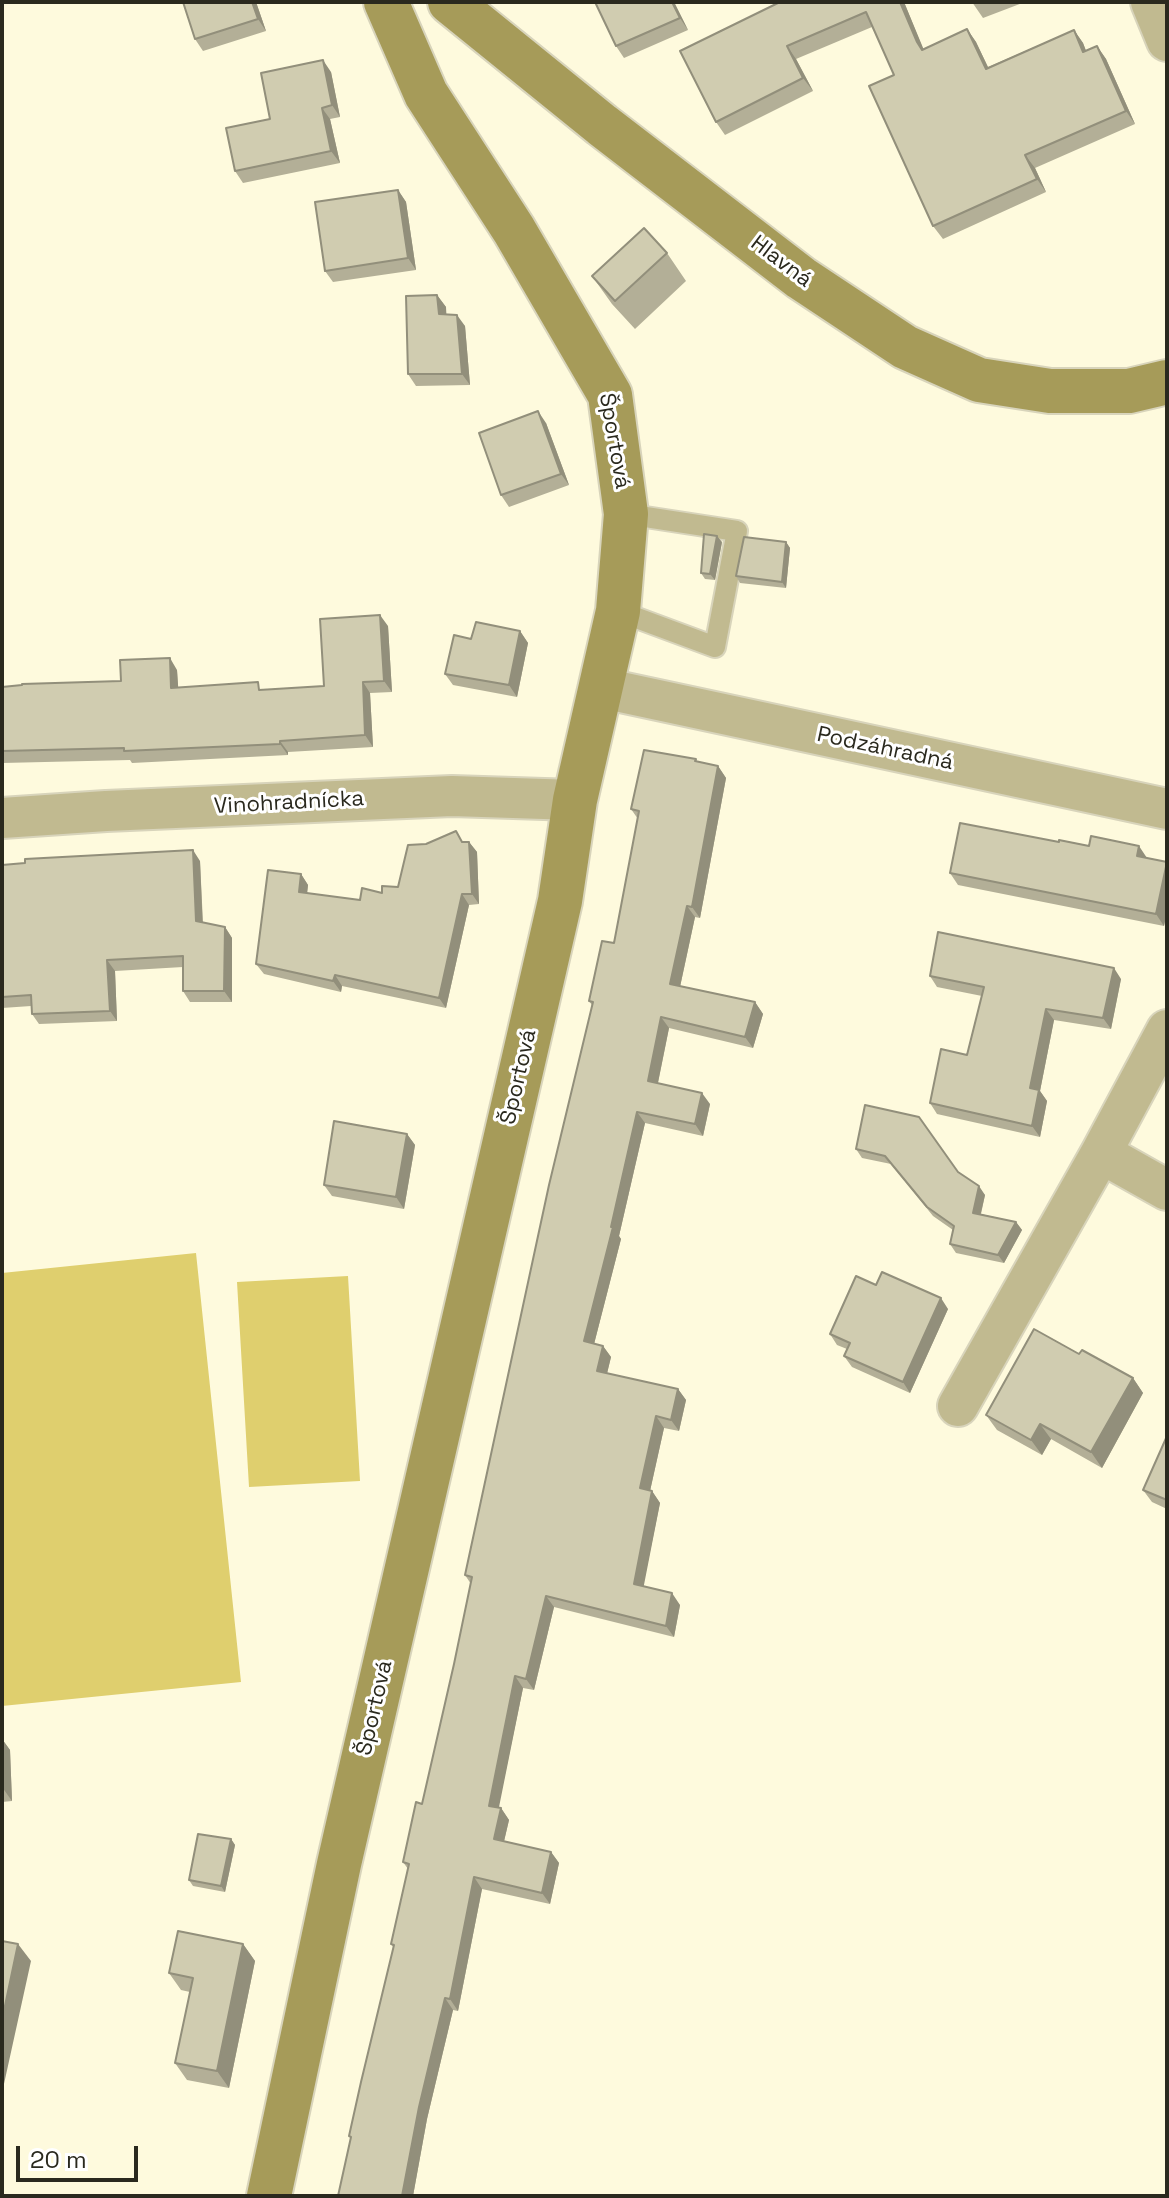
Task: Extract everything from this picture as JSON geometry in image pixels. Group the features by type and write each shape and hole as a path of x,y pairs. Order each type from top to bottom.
{"street":[{"name":"Športová","path":"269,2196 339,1864 560,901 575,800 618,611 626,514 610,395 514,230 426,94 386,2"},
{"name":"Hlavná","path":"450,2 602,125 801,278 905,347 979,380 1050,391 1129,391 1167,382"},
{"path":"1151,2 1167,41"},
{"name":"Podzáhradná","path":"602,688 1167,809"},
{"name":"Vinohradnícka","path":"2,818 452,796 575,800"},
{"path":"958,1406 1167,1030"},
{"path":"1101,1153 1167,1190"}],"lane":[{"path":"618,611 715,647 737,531 626,514"}],"shaded area":[{"path":"196,1253 241,1682 2,1706 2,1273"},
{"path":"348,1276 360,1481 249,1487 237,1282"}],"building":[{"path":"183,2 252,2 258,19 195,39"},
{"path":"595,2 672,2 680,18 616,46"},
{"path":"780,2 900,2 922,50 967,29 986,69 1074,30 1083,52 1097,46 1126,111 1025,155 1037,179 933,226 869,86 894,75 866,12 787,46 803,78 716,122 680,51"},
{"path":"323,60 332,105 322,108 331,151 235,171 226,128 270,119 261,73"},
{"path":"398,190 408,258 325,271 315,202"},
{"path":"644,228 667,253 615,301 592,276"},
{"path":"437,295 439,314 457,315 462,374 408,374 406,296"},
{"path":"538,411 561,474 501,495 479,433"},
{"path":"704,534 717,536 710,574 701,573"},
{"path":"744,537 786,542 782,582 736,576"},
{"path":"380,615 384,681 363,682 365,735 280,741 280,744 124,751 124,748 2,751 2,687 121,681 120,660 170,658 171,688 258,682 259,690 324,686 320,619"},
{"path":"476,622 520,631 509,685 445,674 454,635 471,639"},
{"path":"644,750 718,766 692,907 687,906 670,984 755,1002 745,1037 661,1017 648,1081 702,1093 695,1124 637,1112 613,1227 584,1341 603,1346 597,1371 678,1389 671,1420 656,1416 640,1488 652,1491 634,1584 672,1593 666,1626 546,1596 526,1679 515,1676 489,1806 501,1808 494,1839 551,1852 542,1893 474,1877 450,1999 445,1998 402,2196 338,2196 394,1945 391,1944 409,1864 403,1862 416,1802 422,1804 454,1664 472,1577 465,1575 549,1185 593,1002 589,1001 602,941 614,943 639,811 631,809"},
{"path":"960,823 1089,846 1091,836 1139,846 1137,856 1167,862 1156,914 950,873"},
{"path":"456,831 462,842 469,842 472,894 462,894 439,998 335,975 333,981 256,964 268,870 301,874 299,892 360,900 362,888 382,893 382,886 398,887 408,845 426,844"},
{"path":"193,850 196,921 225,927 224,991 183,991 183,956 107,960 110,1011 32,1014 31,995 2,997 2,865 25,863 25,859"},
{"path":"938,932 1114,968 1103,1018 1046,1009 1030,1088 1039,1090 1032,1126 930,1103 941,1049 967,1055 984,987 930,976"},
{"path":"865,1105 919,1117 958,1172 979,1186 973,1213 1016,1222 998,1255 950,1244 954,1226 927,1207 885,1156 856,1149"},
{"path":"334,1121 407,1134 396,1197 324,1185"},
{"path":"882,1272 941,1298 903,1382 844,1356 850,1343 830,1334 856,1276 876,1285"},
{"path":"1034,1329 1079,1354 1082,1350 1133,1378 1091,1452 1040,1424 1031,1440 986,1415"},
{"path":"1167,1436 1167,1500 1143,1490"},
{"path":"198,1834 231,1839 221,1886 189,1880"},
{"path":"178,1931 243,1944 217,2071 175,2063 193,1978 169,1973"},
{"path":"2,1941 18,1944 2,2020"}]}
